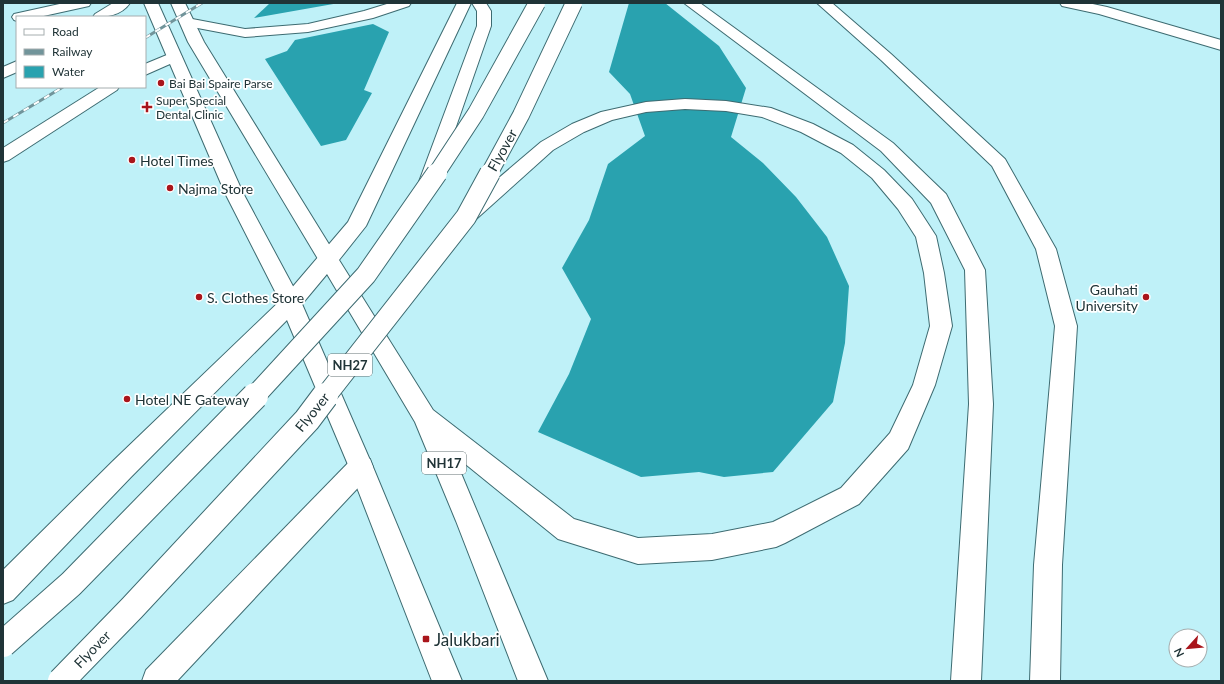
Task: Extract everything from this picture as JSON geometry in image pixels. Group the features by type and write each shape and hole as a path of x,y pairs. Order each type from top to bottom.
{"main road":[{"path":"23,16 84,3"},
{"path":"102,16 123,3"},
{"path":"150,3 234,193 291,303 361,467 447,681"},
{"path":"178,3 196,42 328,259"},
{"path":"187,22 245,33 308,28 368,15 404,3"},
{"path":"3,590 122,469 291,303 356,226 464,3"},
{"path":"424,192 484,26 484,11 479,3"},
{"path":"3,644 71,584 258,393 366,275 424,192 476,113 537,3"},
{"name":"Flyover","path":"61,681 138,602 307,420 466,217 522,115 574,3"},
{"path":"691,3 887,147 939,199 974,270 981,404 966,681"},
{"path":"824,3 886,57 999,163 1046,249 1066,326 1048,565 1046,681"},
{"path":"1067,3 1102,10 1221,46"},
{"path":"3,20 16,17"},
{"path":"146,70 174,57"},
{"path":"3,73 16,66"},
{"path":"3,156 109,88"},
{"path":"424,417 567,530 638,551 712,547 776,534 850,496 898,441 924,385 941,326 934,273 926,236 905,204 878,174 840,146 807,128 765,112 726,106 685,104 646,107 607,116 578,128 547,146 466,217"},
{"name":"NH17","path":"328,259 424,417 469,521 533,681"},
{"path":"157,681 361,467"}],"water":[{"path":"270,3 339,3 254,18"},
{"path":"629,3 665,3 719,46 746,88 731,137 763,163 796,197 827,237 849,286 845,343 833,402 773,472 724,477 699,472 641,477 538,432 569,374 591,319 562,268 589,220 608,164 645,136 630,94 609,72"},
{"path":"373,24 389,32 364,90 372,93 346,140 321,146 265,59 287,51 295,40"}],"railway":[{"path":"146,37 202,3"},
{"path":"3,123 61,88"}],"place":[{"name":"Bai Bai Spaire Parse","path":"161,83"},
{"name":"Super Special Dental Clinic","path":"147,107"},
{"name":"Hotel Times","path":"132,160"},
{"name":"Najma Store","path":"170,188"},
{"name":"S. Clothes Store","path":"199,297"},
{"name":"Gauhati University","path":"1146,297"},
{"name":"Hotel NE Gateway","path":"127,399"},
{"name":"Jalukbari","path":"426,639"}]}
